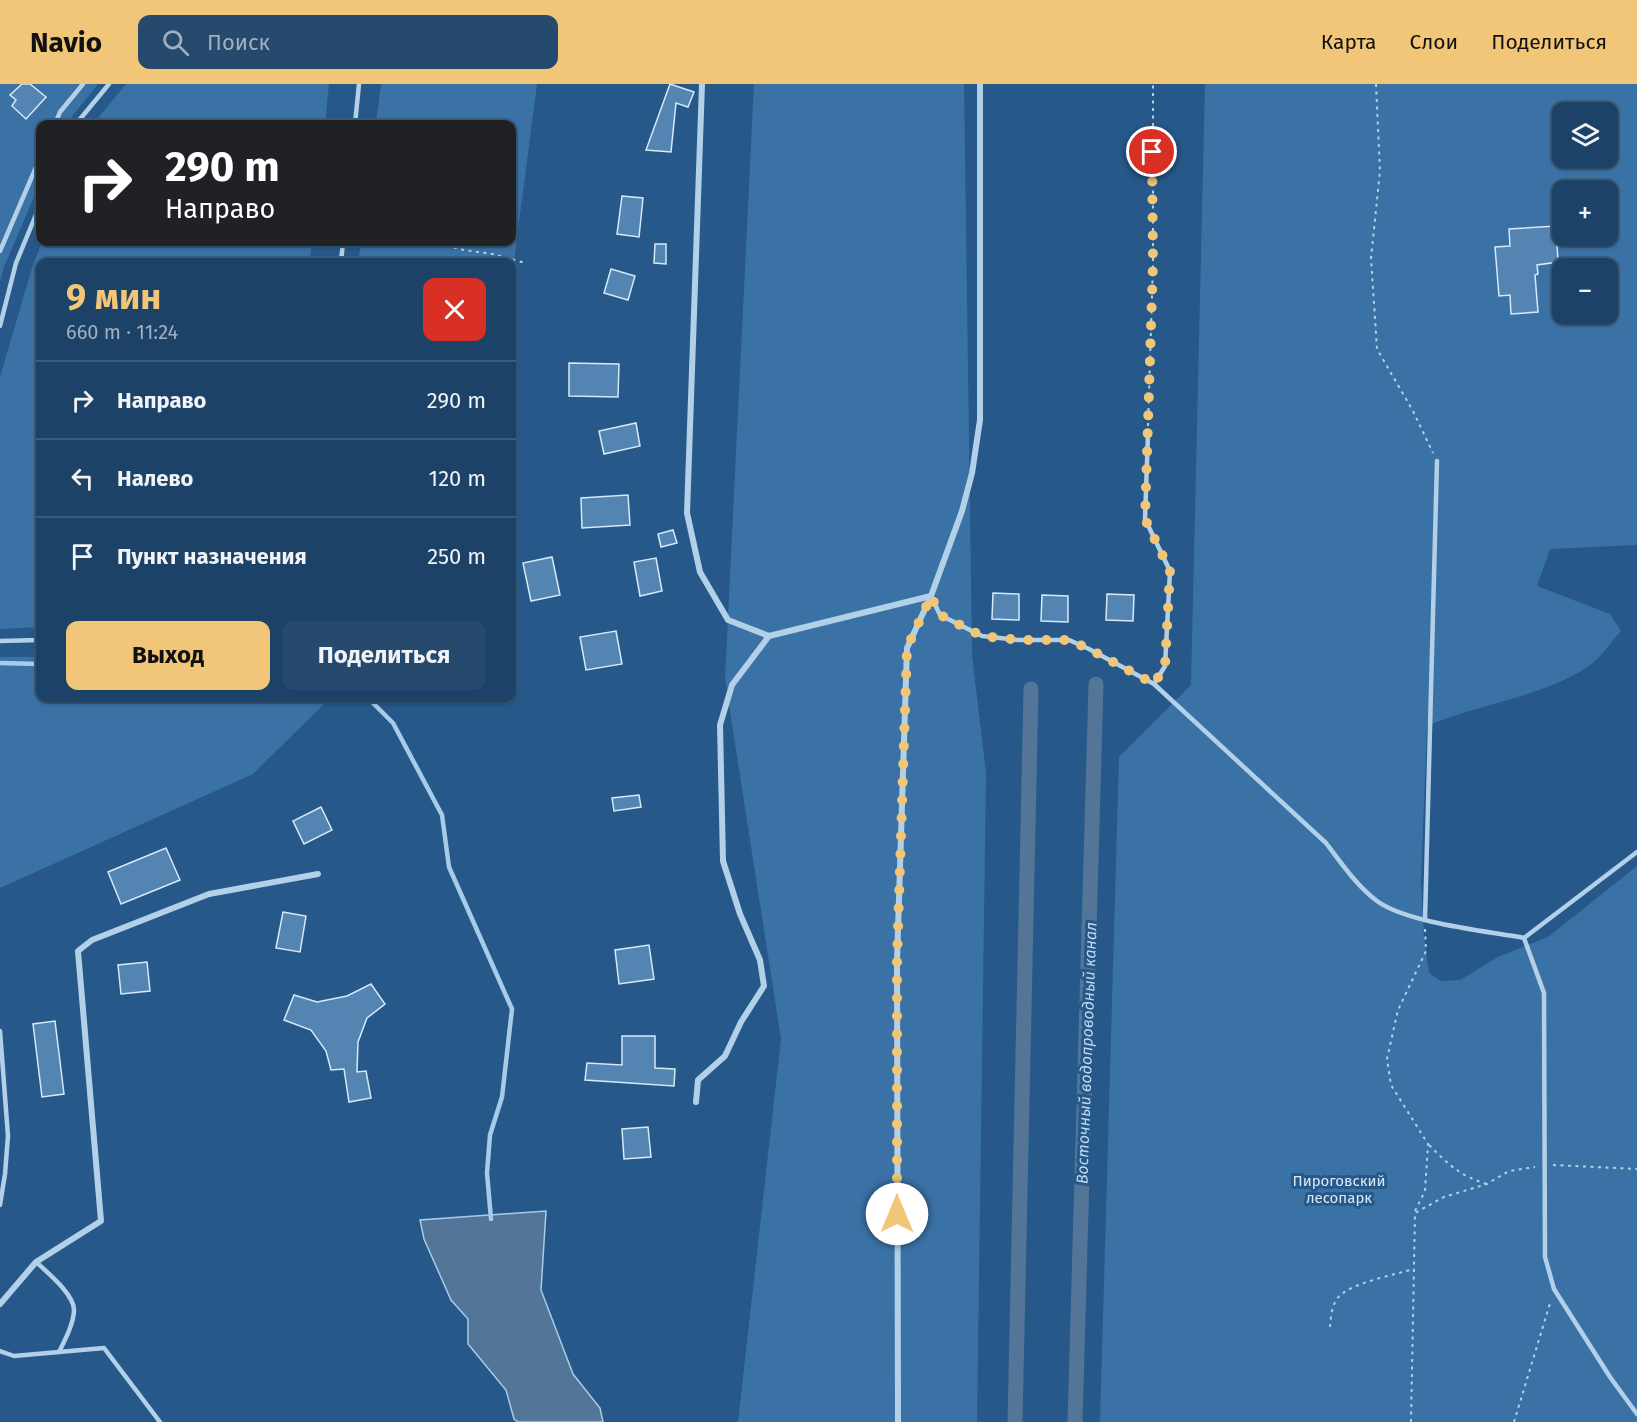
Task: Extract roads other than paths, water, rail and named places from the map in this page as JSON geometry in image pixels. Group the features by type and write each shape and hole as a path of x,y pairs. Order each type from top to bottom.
{"street":[{"path":"702,84 687,513 700,572 728,620 769,636 931,596"},
{"path":"898,1422 897,961 907,648 931,596 962,511 972,473 980,420 980,84"},
{"path":"696,1102 698,1080 725,1056 741,1022 764,986 760,960 740,914 723,861 720,725 732,685 769,636"},
{"path":"0,1304 36,1262 101,1221 78,951 92,940 209,894 318,874"}],"lane":[{"path":"57,120 60,112 84,84"},
{"path":"78,120 109,84"},
{"path":"356,120 359,84"},
{"path":"0,251 36,167"},
{"path":"0,326 15,263 36,214"},
{"path":"1148,434 1145,519 1170,571 1165,666 1154,684"},
{"path":"1425,920 1437,461"},
{"path":"931,596 940,615 982,636 1019,640 1069,640 1154,684 1326,843 1347,872 1378,902 1401,913 1425,920 1524,938 1637,852"},
{"path":"0,641 36,640"},
{"path":"1524,938 1544,993 1545,1257 1554,1289 1610,1377 1637,1414"},
{"path":"0,1031 8,1136 0,1205"},
{"path":"36,1262 70,1298 74,1309 67,1335 58,1352"},
{"path":"0,1351 14,1356 104,1348 160,1422"}],"waterway":[{"path":"0,663 36,664"},
{"name":"Восточный водопроводный канал","path":"1075,1422 1096,684"},
{"name":"Восточный водопроводный канал","path":"1015,1422 1031,689"},
{"path":"372,702 393,723 442,815 449,867 512,1009 502,1097 490,1135 487,1173 491,1219"}],"park label":[{"name":"Пироговский лесопарк","path":"1339,1190"}]}
